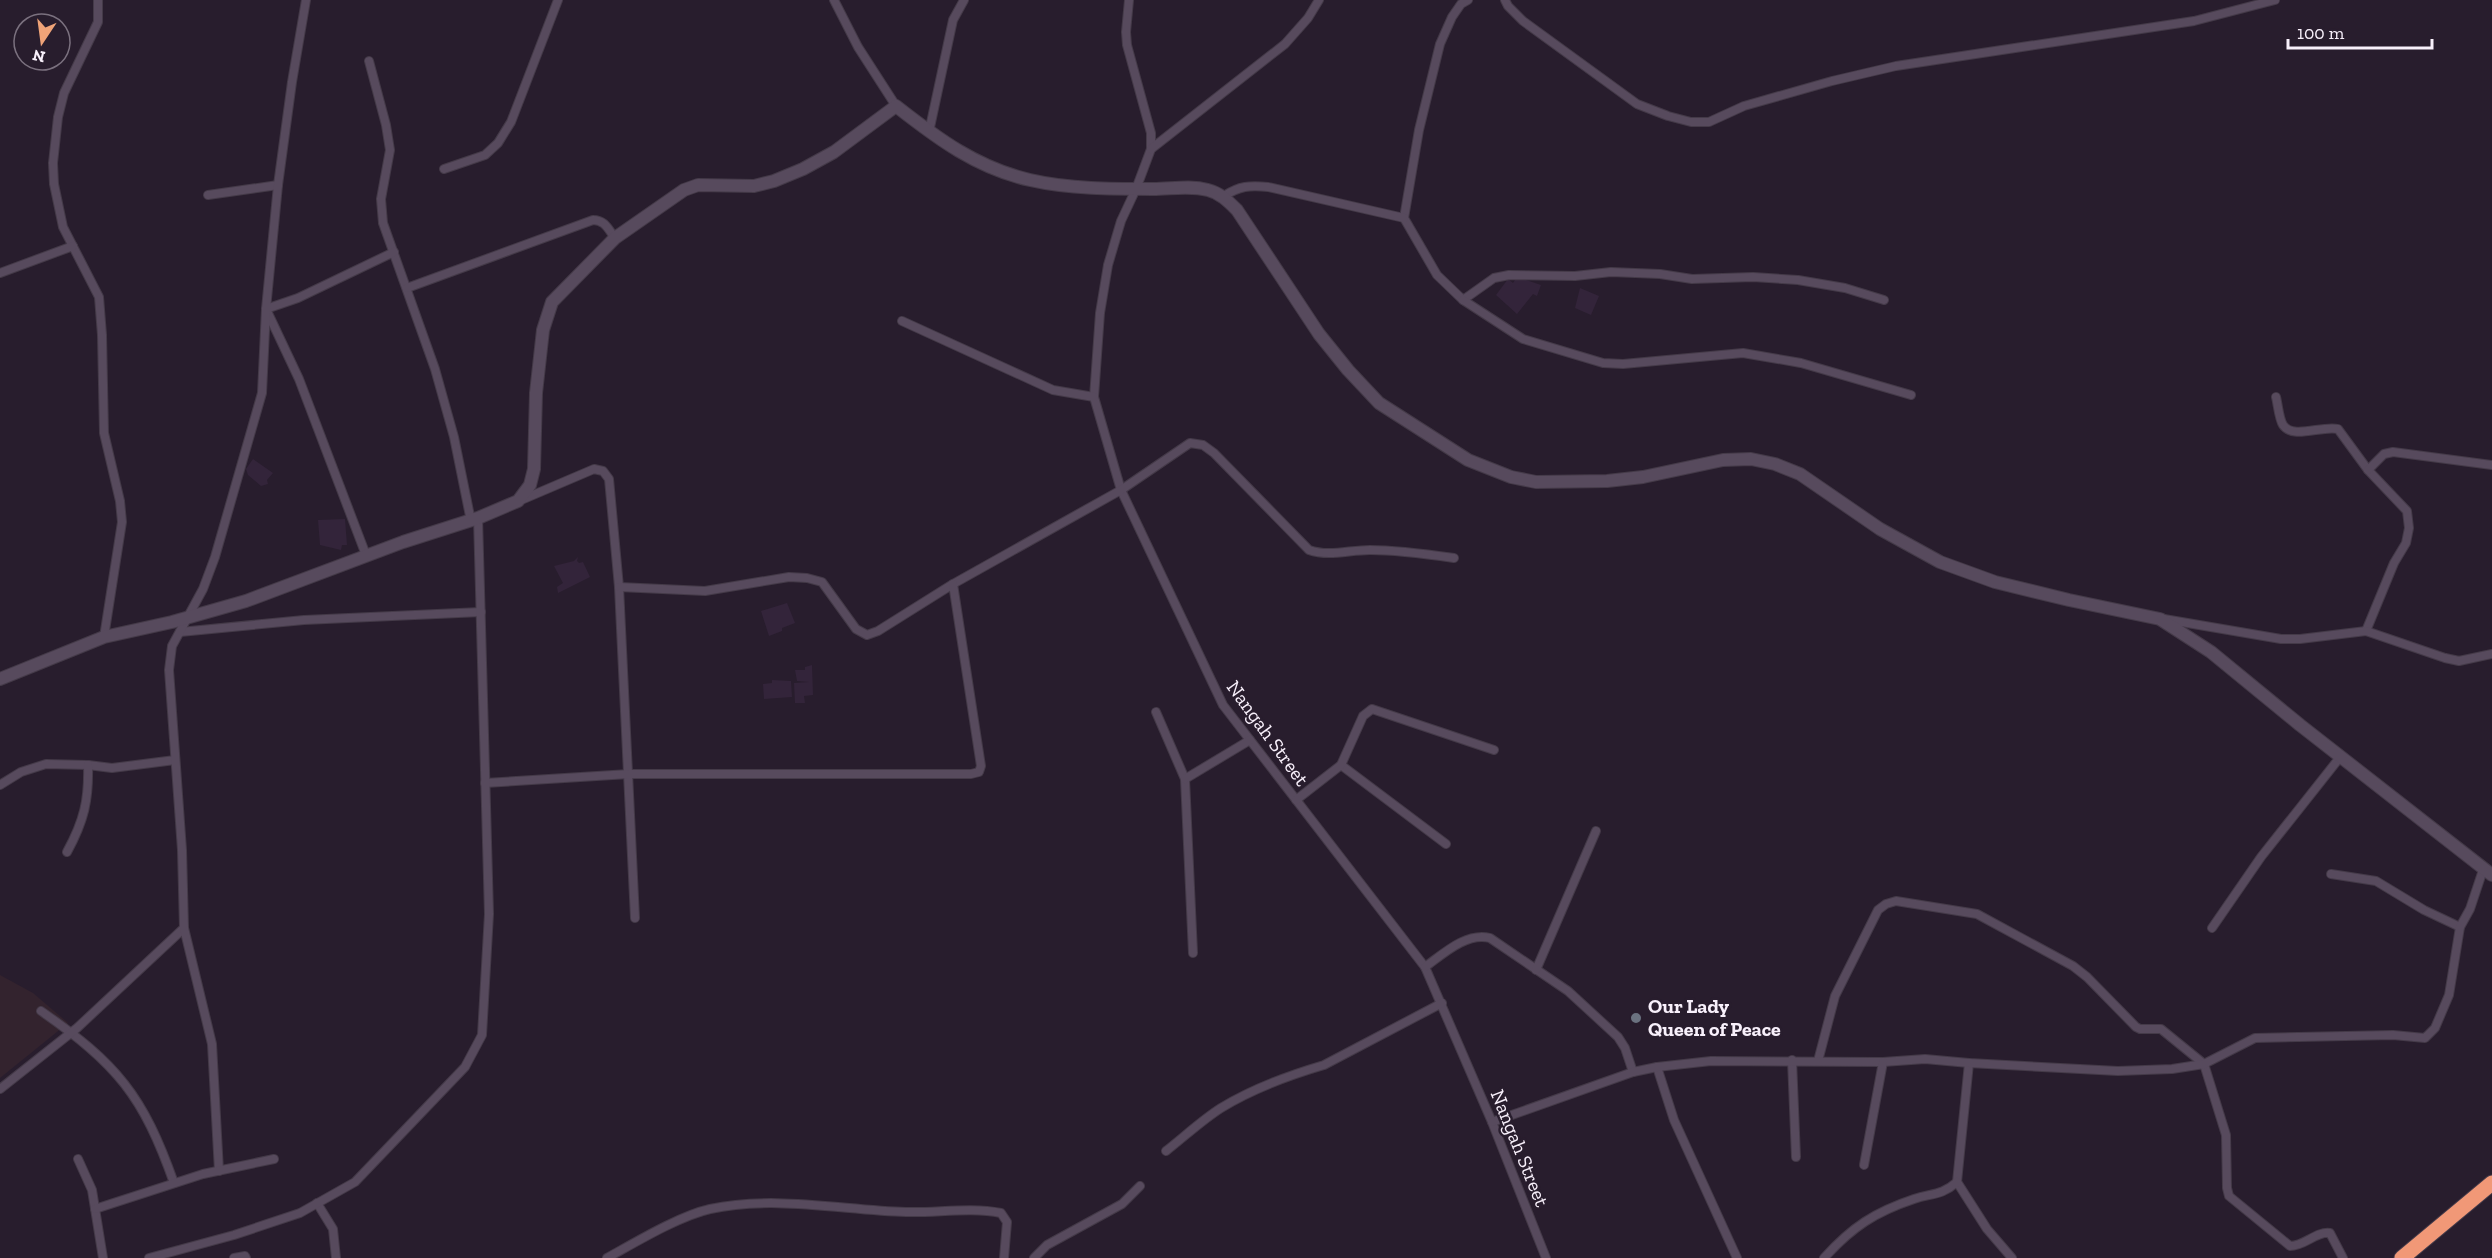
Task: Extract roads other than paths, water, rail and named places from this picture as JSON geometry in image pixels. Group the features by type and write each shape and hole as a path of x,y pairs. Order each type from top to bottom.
{"highway":[{"path":"2402,1258 2492,1183"}],"street":[{"path":"98,0 98,22 64,93 55,140 54,184 63,227 99,297 104,433 121,512 118,554 104,637"},
{"path":"219,1171 212,1044 184,928 182,850 169,670 172,646 188,618 215,557 262,393 266,309 278,184 306,0"},
{"path":"444,169 485,155 498,143 511,122 558,0"},
{"path":"834,0 858,47 896,106 928,132 966,156 1030,180 1064,185 1136,189 1190,188 1208,190 1224,196 1237,210 1319,334 1379,403 1468,460 1511,477 1536,482 1607,481 1642,477 1724,460 1751,459 1775,464 1800,474 1880,529 1940,562 1995,582 2069,600 2160,618 2292,639 2366,631 2452,660 2474,659 2492,654"},
{"path":"928,132 953,20 964,0"},
{"path":"1130,0 1126,32 1127,45 1151,133 1151,149"},
{"path":"1151,149 1285,44 1308,18 1319,0"},
{"path":"1467,0 1461,4 1452,17 1440,44 1419,130 1404,219 1437,275 1463,300 1523,339 1603,363 1623,364 1743,353 1801,363 1911,395"},
{"path":"1505,0 1523,21 1637,104 1691,122 1709,122 1744,105 1896,66 2194,21 2275,0"},
{"path":"149,1258 234,1235 300,1213 354,1182 465,1066 482,1035 489,914 481,612 474,519 444,399 383,223 381,199 390,150 386,125 369,62"},
{"path":"518,501 530,485 534,469 536,393 547,312 552,302 615,238 684,190 698,185 754,186 774,182 834,152 896,106"},
{"name":"Nangah Street","path":"1151,149 1121,221 1108,265 1100,313 1094,397 1120,490 1216,692 1250,740 1425,967 1492,1122 1545,1258"},
{"path":"208,195 278,184"},
{"path":"1224,196 1236,188 1249,185 1268,187 1404,219"},
{"path":"407,288 593,220 600,220 605,224 615,238"},
{"path":"0,273 73,246"},
{"path":"266,309 298,298 394,252"},
{"path":"1463,300 1494,278 1509,275 1575,276 1611,272 1660,274 1692,279 1753,277 1798,280 1845,288 1884,300"},
{"path":"266,309 299,379 366,555"},
{"path":"902,321 1053,390 1094,397"},
{"path":"2276,398 2283,425 2290,431 2302,432 2329,427 2338,429 2368,470 2407,511 2409,528 2406,543 2394,563 2366,631"},
{"path":"619,586 705,591 789,577 807,578 822,582 856,629 867,635 878,631 953,584 1120,490 1190,443 1203,445 1214,453 1309,550 1320,554 1368,550 1403,551 1454,558"},
{"path":"2368,470 2384,454 2393,452 2492,465"},
{"path":"0,679 104,637 188,618 246,601 366,555 474,519 594,470 603,471 609,479 619,586 635,918"},
{"path":"485,783 629,774 960,774 979,772 981,766 953,584"},
{"path":"180,632 304,620 481,612"},
{"path":"1492,1122 1633,1072 1711,1061 1883,1062 1925,1059 2118,1071 2172,1069 2205,1064 2255,1038 2393,1035 2425,1038 2435,1028 2449,995 2460,927 2487,872 2197,642 2160,618"},
{"path":"2197,642 2198,634 2206,624"},
{"path":"1296,800 1341,765 1363,716 1372,709 1494,750"},
{"path":"1156,712 1185,780 1193,953"},
{"path":"1185,780 1250,740"},
{"path":"2212,928 2261,857 2340,756"},
{"path":"0,785 21,772 46,764 112,768 175,760"},
{"path":"67,852 81,827 89,792 88,765"},
{"path":"1341,765 1446,844"},
{"path":"1536,970 1596,831"},
{"path":"2331,874 2376,881 2424,910 2460,927"},
{"path":"1818,1061 1835,996 1878,910 1896,901 1977,914 2073,966 2087,977 2136,1027 2162,1029 2205,1064 2226,1135 2229,1196 2290,1246 2299,1245 2323,1232 2330,1233 2343,1258"},
{"path":"0,1089 72,1032 184,928"},
{"path":"1425,967 1467,939 1477,935 1490,938 1569,992 1618,1037 1625,1048 1633,1072"},
{"path":"1166,1151 1219,1109 1235,1100 1306,1069 1324,1065 1442,1004"},
{"path":"41,1011 100,1055 123,1079 160,1142 174,1183"},
{"path":"1792,1060 1796,1157"},
{"path":"1864,1165 1883,1062"},
{"path":"1969,1063 1957,1182 1987,1229 2012,1258"},
{"path":"1657,1067 1674,1120 1737,1258"},
{"path":"78,1159 92,1190 103,1258"},
{"path":"95,1209 174,1183 274,1159"},
{"path":"1824,1258 1841,1240 1874,1214 1916,1198 1946,1192 1957,1182"},
{"path":"1034,1258 1047,1245 1122,1204 1140,1186"},
{"path":"317,1203 333,1229 336,1258"},
{"path":"608,1258 689,1215 711,1209 757,1204 793,1204 907,1212 987,1210 1001,1214 1007,1222 1004,1258"},
{"path":"234,1258 245,1256 246,1258"}],"place":[{"name":"Our Lady Queen of Peace","path":"1636,1018"}]}
